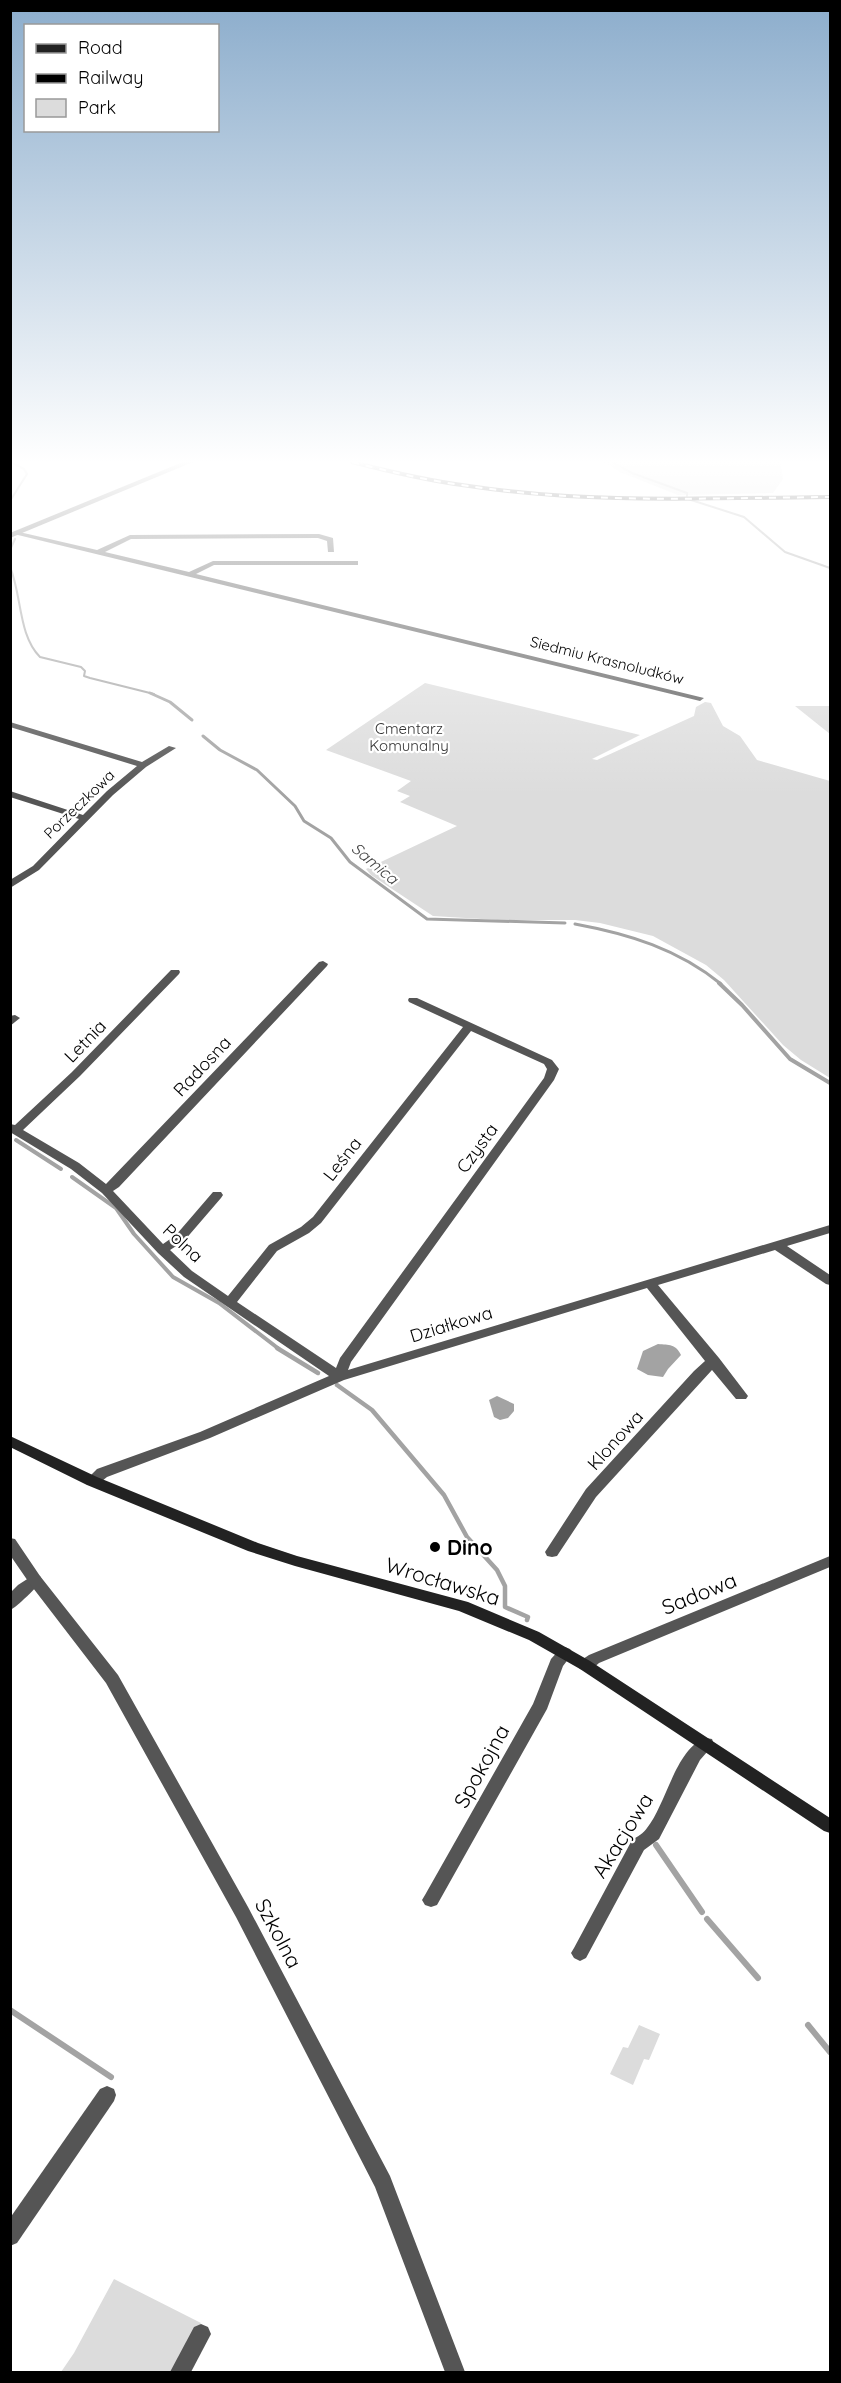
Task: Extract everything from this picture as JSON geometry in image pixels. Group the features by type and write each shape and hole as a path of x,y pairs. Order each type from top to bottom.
{"main road":[{"name":"Wrocławska","path":"10,1442 92,1480 253,1547 295,1561 463,1606 499,1619 566,1653 831,1826"}],"street":[{"name":"Siedmiu Krasnoludków","path":"193,573 700,698"},
{"path":"10,724 143,765"},
{"name":"Porzeczkowa","path":"10,885 36,868 84,818 143,765 172,748"},
{"path":"10,794 84,818"},
{"path":"10,873 23,877"},
{"name":"Radosna","path":"106,1190 115,1184 323,964"},
{"name":"Letnia","path":"14,1128 76,1074 175,972"},
{"name":"Czysta","path":"339,1377 345,1361 550,1078 553,1069 548,1062 413,1000"},
{"name":"Leśna","path":"230,1302 273,1248 305,1230 317,1220 470,1025"},
{"name":"Polna","path":"14,1128 75,1166 106,1190 162,1250 188,1274 339,1377"},
{"path":"162,1250 180,1238 217,1195"},
{"name":"Działkowa","path":"92,1480 102,1473 205,1435 339,1377 831,1229"},
{"path":"777,1245 831,1281"},
{"path":"649,1283 741,1395"},
{"name":"Klonowa","path":"552,1552 591,1493 699,1374 714,1361"},
{"name":"Szkolna","path":"10,1543 35,1580 112,1679 242,1912 383,2183 455,2373"},
{"name":"Sadowa","path":"585,1665 594,1659 831,1561"},
{"path":"10,1604 23,1589 35,1580"},
{"name":"Spokojna","path":"431,1900 540,1705 556,1663 566,1653"},
{"name":"Akacjowa","path":"580,1953 638,1845 653,1834 694,1755 706,1744"},
{"path":"10,2236 107,2095"},
{"path":"180,2373 201,2334"}],"green space":[{"name":"Cmentarz Komunalny","path":"425,683 640,735 592,759 597,760 694,716 696,707 705,702 711,703 723,726 740,736 757,760 830,781 830,1078 801,1060 783,1045 724,980 706,965 653,936 600,923 575,920 498,920 433,916 371,875 366,869 457,826 400,802 410,796 397,791 411,781 326,750"},
{"path":"795,706 830,706 830,734"},
{"path":"639,2025 660,2034 649,2060 644,2059 633,2085 610,2074 623,2047 628,2048"},
{"path":"114,2279 201,2323 174,2372 61,2372 74,2353"}],"shaded area":[{"path":"658,1344 674,1347 681,1355 663,1377 648,1375 637,1369 643,1351"},
{"path":"497,1396 514,1404 514,1411 508,1418 500,1420 494,1417 489,1400"}],"waterway":[{"name":"Samica","path":"12,573 24,626 33,648 40,657 81,667 85,671 84,676 90,678 150,693"},
{"name":"Samica","path":"150,693 154,694"},
{"name":"Samica","path":"150,693 170,702 192,720"},
{"name":"Samica","path":"203,736 220,750 257,770 295,806 304,821 331,838 350,862 427,919 565,923"},
{"name":"Samica","path":"575,924 634,938 670,952 688,961 721,984"},
{"name":"Samica","path":"719,983 790,1059 830,1083"},
{"path":"16,1140 61,1169"},
{"path":"72,1177 116,1208 134,1234 173,1277 219,1303 279,1349"},
{"path":"277,1348 318,1373"},
{"path":"337,1385 372,1410 444,1495 467,1537 497,1570 505,1586 505,1607 528,1617 527,1620"},
{"path":"656,1845 702,1912"},
{"path":"707,1919 758,1978"},
{"path":"10,2010 111,2077"},
{"path":"808,2025 830,2052"}],"place":[{"name":"Dino","path":"435,1547"}]}
